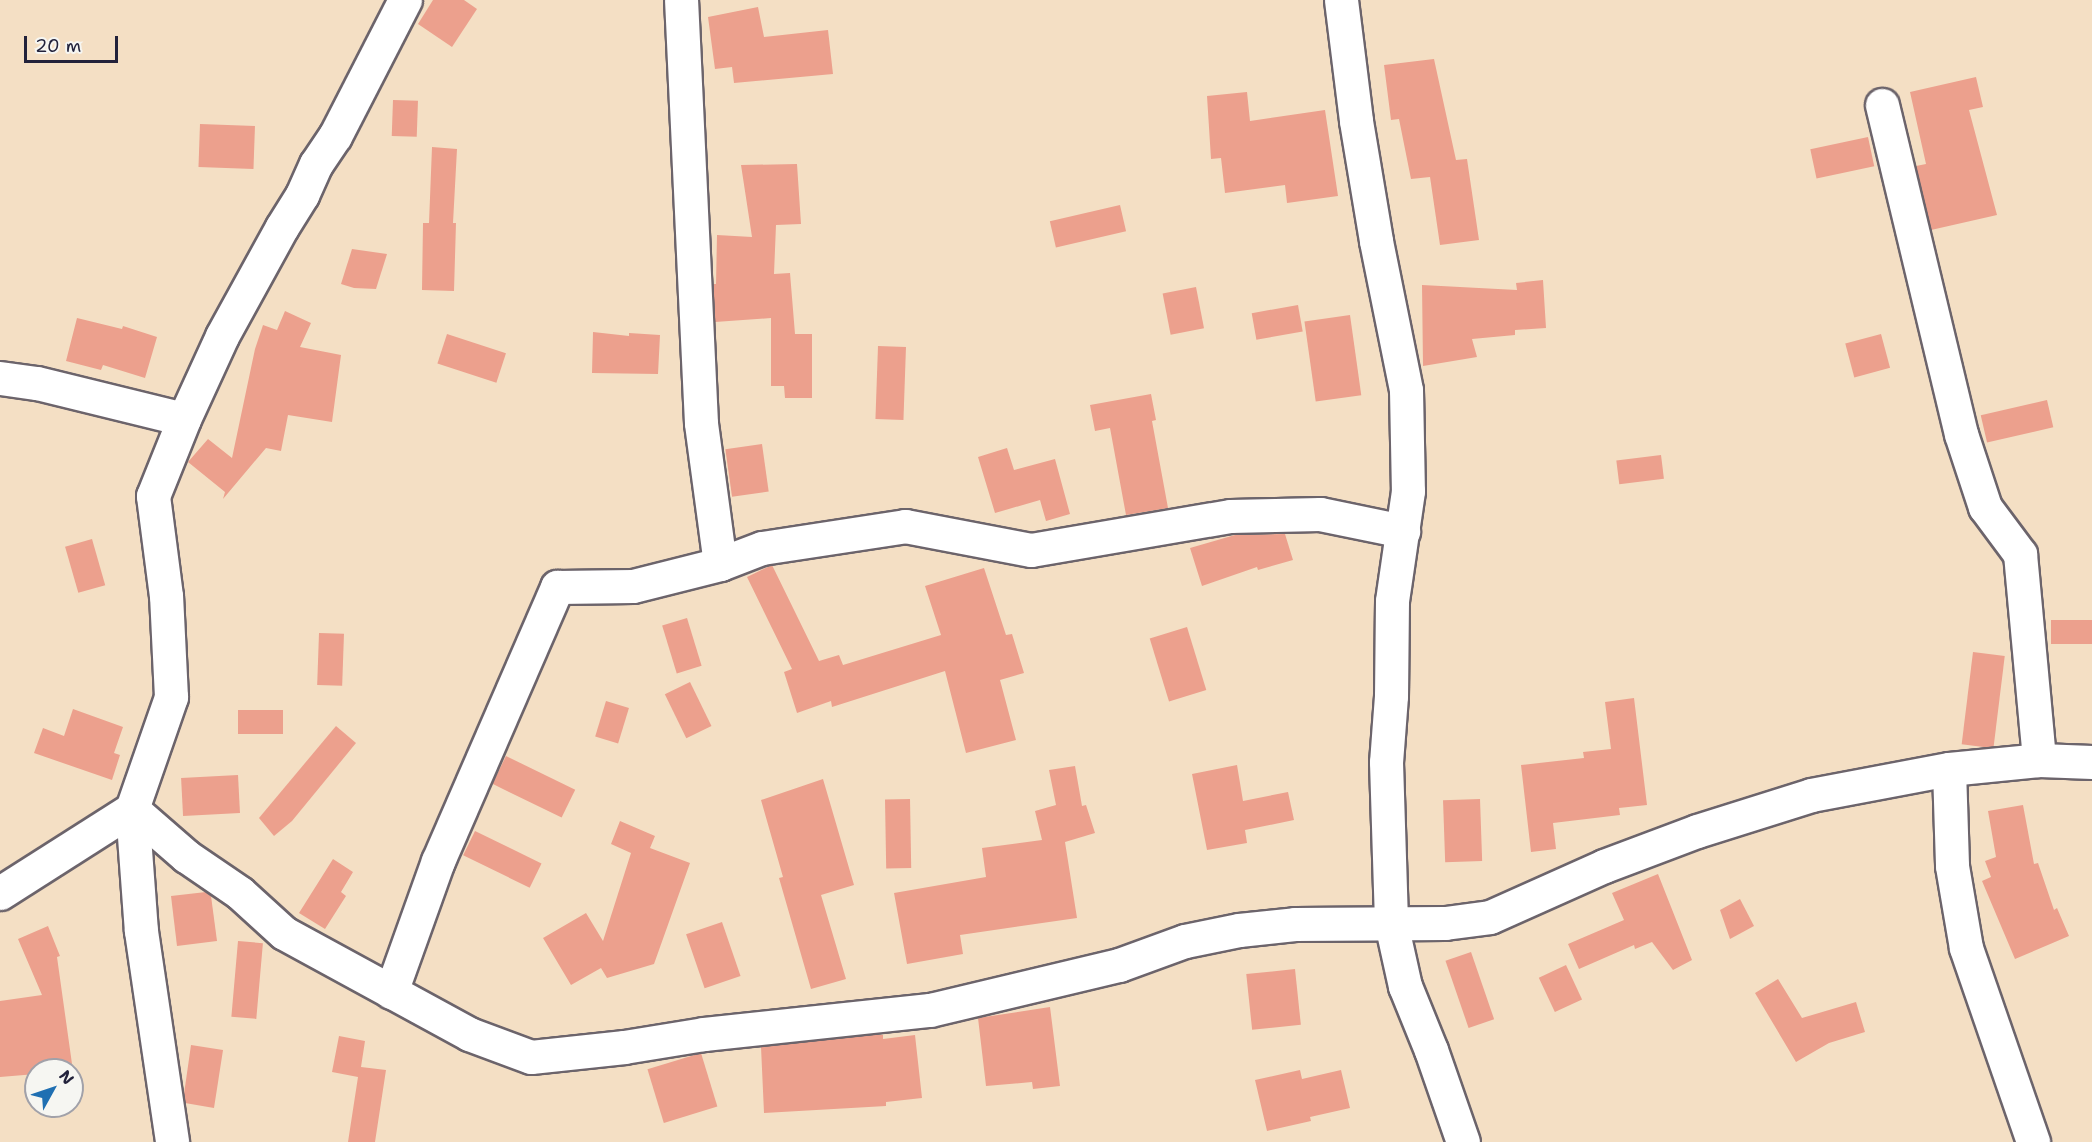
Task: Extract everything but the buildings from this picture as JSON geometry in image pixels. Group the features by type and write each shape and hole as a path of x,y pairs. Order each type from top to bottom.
{"street":[{"path":"172,1142 141,932 132,809 171,697 165,596 153,496 184,418 222,336 335,136 405,0"},
{"path":"681,0 701,423 720,564"},
{"path":"1341,0 1356,121 1406,390 1408,491 1392,601 1391,696 1386,762 1391,923 1404,986 1431,1050 1463,1142"},
{"path":"1882,105 1961,434 1985,507 2020,554 2039,760"},
{"path":"0,378 37,383 184,418"},
{"path":"391,992 438,861 557,587 633,586 720,564 762,548 905,526 1030,550 1230,516 1320,514 1403,531"},
{"path":"132,809 186,856 240,894 284,933 470,1034 531,1057 624,1047 704,1034 930,1010 1119,965 1185,941 1239,930 1295,924 1445,923 1490,917 1604,866 1697,831 1811,795 1949,768 2039,760 2092,762"},
{"path":"1949,768 1952,866 1966,948 2033,1142"},
{"path":"0,893 132,809"}]}
